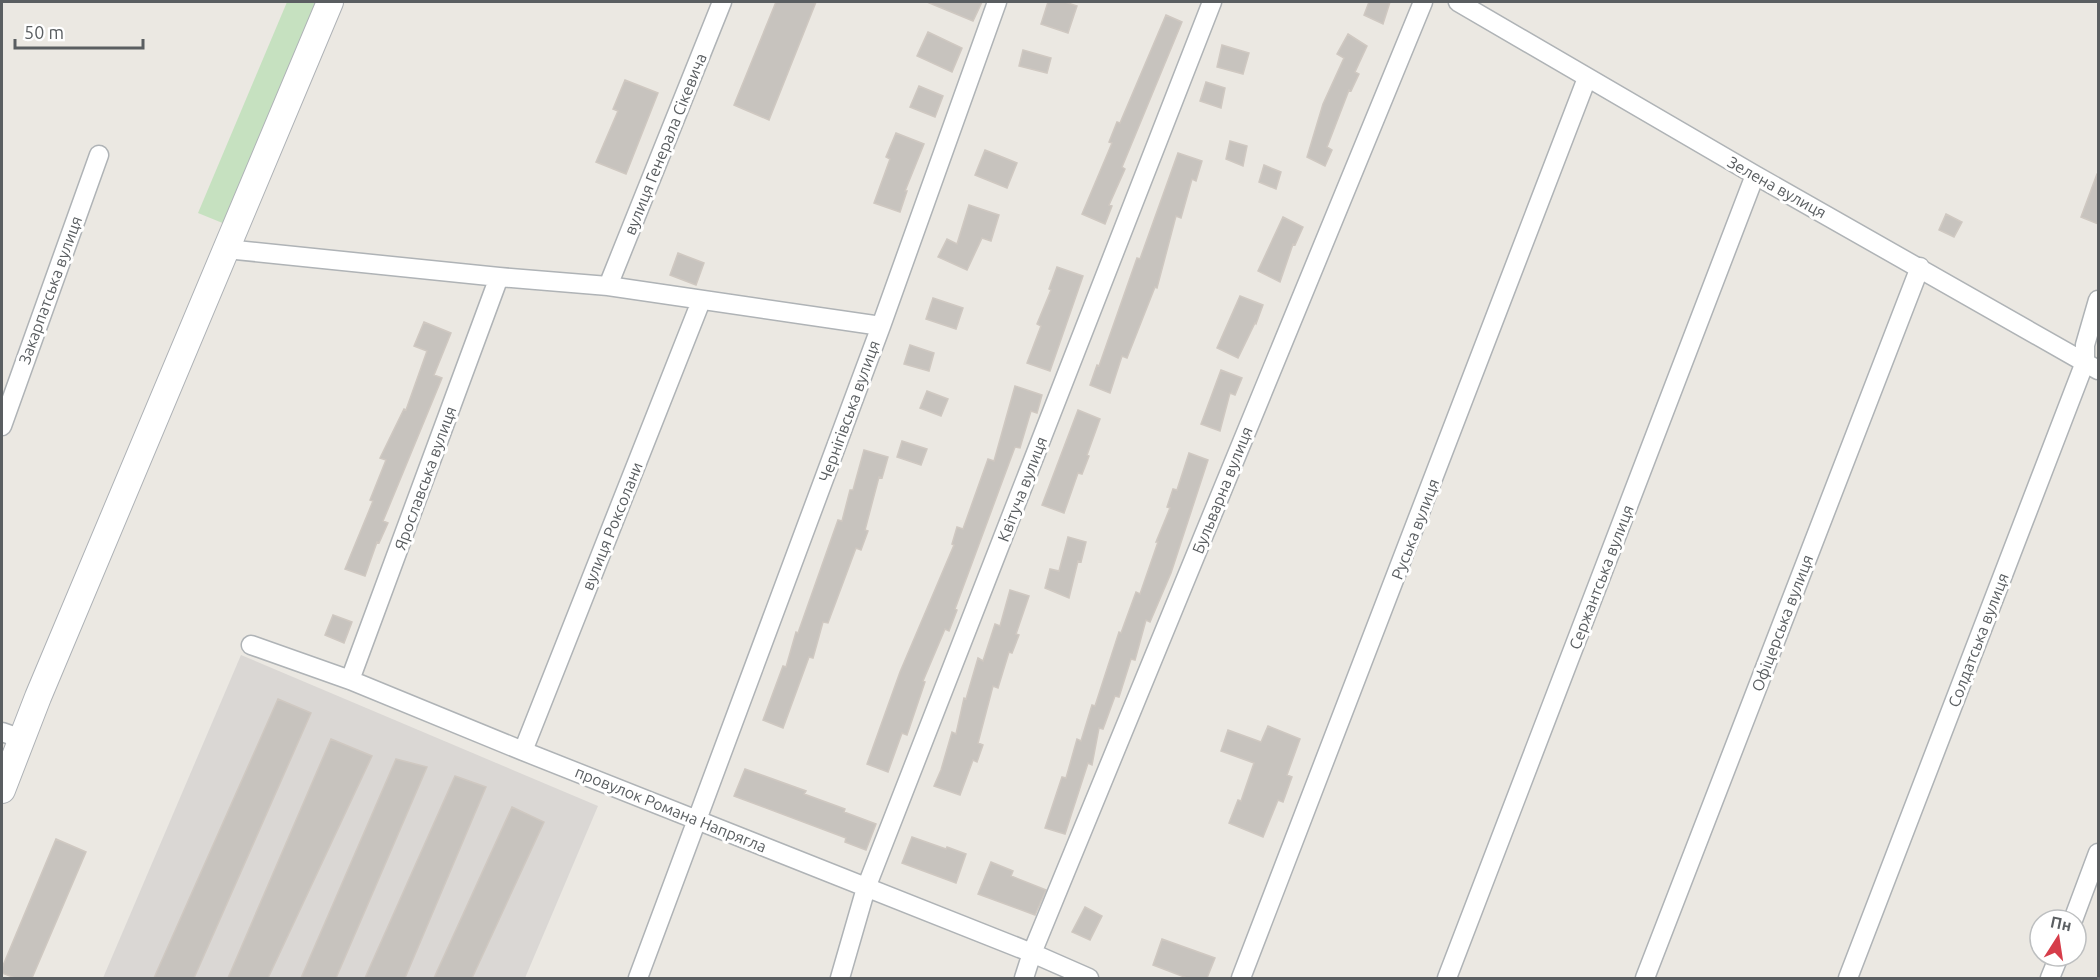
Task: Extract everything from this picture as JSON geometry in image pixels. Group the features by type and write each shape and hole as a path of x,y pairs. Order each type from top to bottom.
{"street":[{"path":"2,790 12,735 226,249 330,2"},
{"name":"вулиця Генерала Сікевича","path":"608,286 722,2"},
{"name":"Чернігівська вулиця","path":"638,978 881,326 997,2"},
{"name":"Квітуча вулиця","path":"840,978 866,888 1212,2"},
{"name":"Бульварна вулиця","path":"1024,978 1032,953 1423,2"},
{"name":"Зелена вулиця","path":"1458,2 1755,175 2092,366"},
{"name":"Руська вулиця","path":"1241,978 1587,78"},
{"name":"Закарпатська вулиця","path":"2,426 99,154"},
{"name":"Сержантська вулиця","path":"1448,978 1755,175"},
{"path":"226,249 608,286 881,326"},
{"name":"Офіцерська вулиця","path":"1645,978 1920,267"},
{"name":"Ярославська вулиця","path":"350,680 499,277"},
{"name":"Солдатська вулиця","path":"1848,978 2092,366 2085,345 2098,300"},
{"name":"вулиця Роксолани","path":"523,751 701,301"},
{"name":"провулок Романа Напрягла","path":"251,645 350,680 1032,953 1089,978"},
{"path":"2077,908 2098,853"}],"shaded area":[{"path":"241,655 598,806 525,978 103,978"}],"green space":[{"path":"287,2 317,2 225,224 198,213"}],"building":[{"path":"776,2 816,2 769,120 734,105"},
{"path":"927,2 982,2 973,21"},
{"path":"1048,2 1065,2 1077,6 1068,33 1041,24"},
{"path":"1369,2 1390,2 1383,24 1364,15"},
{"path":"1166,15 1182,22 1122,167 1125,169 1109,205 1112,206 1105,224 1082,214 1112,143 1109,142 1117,122 1120,123"},
{"path":"928,32 962,48 952,72 917,56"},
{"path":"1348,34 1367,46 1355,72 1359,74 1351,91 1349,90 1327,147 1332,150 1325,166 1307,157 1323,104 1344,58 1337,54"},
{"path":"1222,45 1249,53 1243,74 1217,67"},
{"path":"1023,50 1051,58 1047,73 1019,66"},
{"path":"625,80 658,93 626,174 596,162 618,111 613,109"},
{"path":"1206,82 1225,88 1221,108 1200,101"},
{"path":"919,86 943,96 935,117 910,107"},
{"path":"896,133 924,144 905,191 907,191 900,212 874,203 890,159 886,157"},
{"path":"1230,141 1247,146 1243,166 1226,159"},
{"path":"985,150 1017,163 1007,188 975,175"},
{"path":"1178,153 1202,161 1196,181 1192,179 1181,218 1176,216 1157,288 1155,287 1127,358 1122,356 1110,393 1090,385 1097,365 1099,366 1137,258 1140,259"},
{"path":"1264,165 1281,172 1276,189 1259,182"},
{"path":"2098,174 2098,224 2081,217"},
{"path":"969,205 999,215 991,241 982,238 967,270 938,257 947,239 957,244"},
{"path":"1946,214 1962,222 1954,237 1939,230"},
{"path":"1283,217 1303,227 1295,245 1293,244 1280,282 1258,271"},
{"path":"678,253 704,263 696,285 670,275"},
{"path":"1057,267 1083,276 1050,371 1027,363 1041,326 1037,324 1051,290 1049,289"},
{"path":"1240,296 1263,305 1238,358 1217,348"},
{"path":"933,298 963,308 956,329 926,319"},
{"path":"424,322 451,333 434,375 442,378 383,521 388,523 379,543 377,542 365,576 345,569 373,501 370,500 386,460 380,458 404,409 406,410 427,351 414,346"},
{"path":"910,345 934,353 929,371 904,364"},
{"path":"1221,370 1242,378 1235,395 1230,393 1220,431 1201,424"},
{"path":"1015,386 1042,395 1037,413 1031,411 1020,448 1015,447 949,631 945,629 923,681 925,682 907,735 902,733 888,772 867,764 900,672 954,545 952,544 957,527 963,529 988,459 994,461"},
{"path":"927,391 948,399 941,416 920,408"},
{"path":"1078,410 1100,419 1087,455 1089,456 1082,474 1078,473 1064,513 1042,505"},
{"path":"902,441 927,449 921,465 897,457"},
{"path":"864,450 888,457 882,478 879,477 865,530 868,531 861,550 856,548 828,623 823,622 813,658 809,657 783,728 763,720 783,666 786,667 796,632 798,633 838,520 842,521"},
{"path":"1189,453 1208,460 1171,573 1150,622 1146,620 1135,660 1131,659 1119,697 1115,696 1103,729 1099,728 1092,765 1088,763 1065,834 1045,828 1062,777 1066,778 1077,739 1081,741 1092,705 1095,706 1119,632 1121,633 1136,592 1140,594 1158,542 1156,542 1170,508 1167,507 1173,489 1177,490"},
{"path":"1068,537 1086,542 1081,562 1078,561 1069,598 1045,588 1050,569 1059,571"},
{"path":"1010,590 1029,596 1016,634 1019,635 1012,653 1009,652 998,688 993,686 978,743 983,745 977,762 973,760 960,795 934,786 952,732 956,734 964,698 966,699 978,658 983,661 995,624 1000,626"},
{"path":"333,615 352,622 344,643 325,635"},
{"path":"278,699 311,713 194,978 154,978"},
{"path":"1268,726 1300,739 1287,775 1292,777 1283,802 1278,800 1263,837 1229,823 1238,800 1241,801 1254,763 1221,751 1228,730 1261,742"},
{"path":"331,739 372,756 268,978 228,978"},
{"path":"396,759 427,767 336,978 301,978"},
{"path":"745,769 806,791 804,794 845,809 844,812 876,824 866,850 845,842 846,838 734,796"},
{"path":"455,776 486,787 405,978 365,978"},
{"path":"512,807 544,822 472,978 434,978"},
{"path":"912,837 966,854 956,883 902,863"},
{"path":"56,839 86,852 32,978 15,978 2,973 2,968"},
{"path":"991,862 1013,871 1011,876 1046,890 1035,915 978,894"},
{"path":"1085,907 1102,916 1090,940 1072,932"},
{"path":"1162,939 1215,958 1207,978 1187,978 1153,965"}]}
